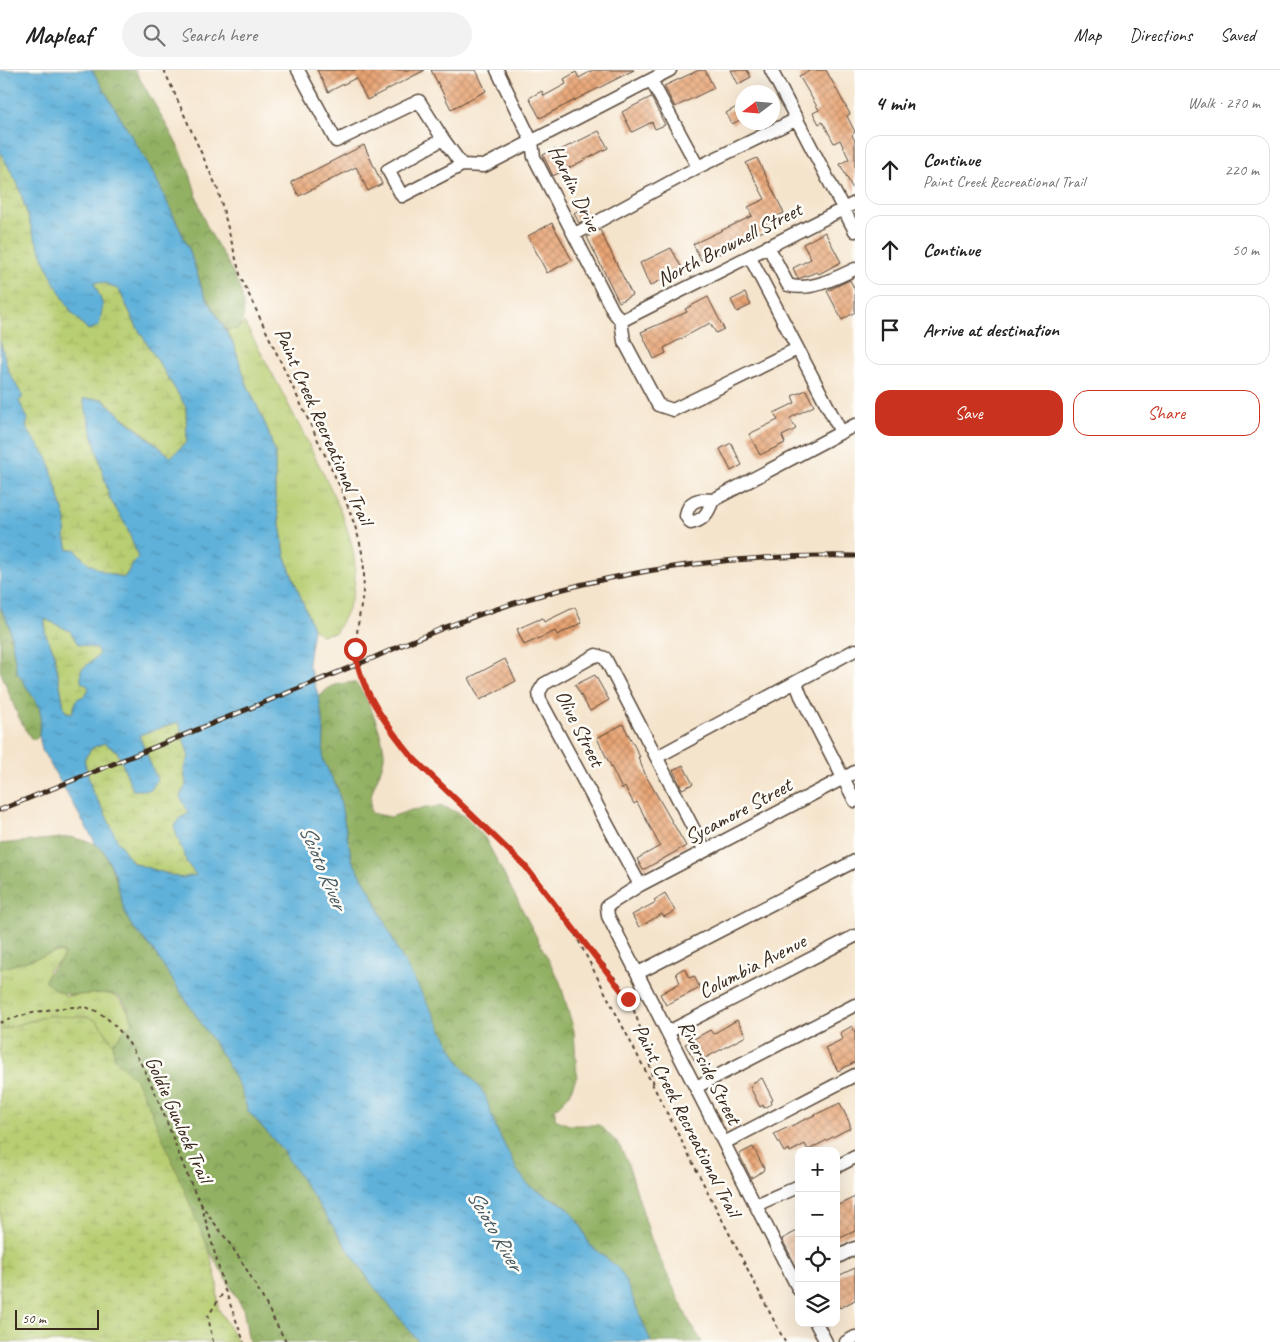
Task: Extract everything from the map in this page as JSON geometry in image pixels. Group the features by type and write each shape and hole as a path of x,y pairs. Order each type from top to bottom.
{"street":[{"path":"298,70 336,141 419,102 462,165"},
{"name":"Hardin Drive","path":"497,70 532,142 534,157 613,311 621,321"},
{"path":"443,139 388,170 402,196 462,165 484,166 670,70"},
{"path":"771,70 855,231"},
{"path":"651,80 698,167"},
{"path":"575,234 698,167 797,119"},
{"name":"North Brownell Street","path":"621,321 855,203"},
{"path":"768,246 788,285 794,287 818,284 855,269"},
{"path":"750,256 841,432"},
{"path":"621,321 624,341 658,405 673,410 797,348"},
{"path":"714,500 855,425"},
{"path":"657,757 855,650"},
{"name":"Olive Street","path":"640,885 540,700 539,692 544,684 601,655 605,658 706,851"},
{"path":"796,683 855,801"},
{"name":"Sycamore Street","path":"640,885 855,772"},
{"path":"638,973 855,861"},
{"name":"Riverside Street","path":"640,885 611,902 607,906 606,911 795,1278"},
{"name":"Columbia Avenue","path":"668,1032 855,936"},
{"path":"696,1086 855,1005"},
{"path":"724,1142 855,1075"},
{"path":"840,1164 855,1157"},
{"path":"756,1205 795,1188"},
{"path":"840,1256 855,1248"},
{"path":"818,1327 826,1342"},
{"path":"846,1342 855,1338"}],"path":[{"name":"Paint Creek Recreational Trail","path":"164,70 218,190 241,278 342,491 352,520 363,556 364,573 355,649 356,659 380,715 413,758 525,866 547,892 574,932 785,1342"},
{"path":"574,932 613,978 631,1005 648,1054 655,1090"},
{"name":"Goldie Gunlock Trail","path":"0,1023 16,1016 62,1008 94,1010 118,1026 151,1082 186,1174 200,1202 235,1250 286,1342"},
{"name":"Goldie Gunlock Trail","path":"200,1202 226,1290 238,1319 244,1342"},
{"path":"213,1342 208,1316 226,1290"}],"green space":[{"path":"92,70 135,70 166,124 186,165 205,222 240,289 243,317 238,329 226,330 203,292 189,249 154,174"},
{"path":"0,152 18,184 33,233 54,281 93,281 105,283 119,290 137,327 186,407 187,442 171,457 103,399 83,399 110,499 127,527 138,557 124,578 91,565 75,549 68,550 65,536 66,520 48,459 26,428 28,419 19,401 23,397 8,370 0,341"},
{"path":"244,322 324,475 340,509 352,545 355,562 353,594 349,607 336,632 321,635 313,628 286,560 275,496 275,453 267,428 246,382 234,345 226,330 238,329"},
{"path":"0,607 9,625 17,672 39,706 41,716 39,735 36,739 31,739 18,716 0,670"},
{"path":"45,619 70,631 78,644 97,649 99,655 81,670 89,689 84,696 77,700 72,713 66,712 64,707 54,652 45,633"},
{"path":"354,682 369,705 379,729 384,750 382,765 371,796 371,813 391,817 411,810 442,806 465,816 485,838 560,982 574,1031 577,1076 569,1095 555,1109 555,1119 569,1125 600,1125 619,1145 628,1163 652,1242 689,1321 702,1342 651,1342 623,1275 617,1267 589,1244 580,1224 566,1206 529,1186 517,1170 496,1128 485,1095 462,1066 396,947 372,894 352,860 338,790 323,760 324,731 319,698 330,687"},
{"path":"179,722 189,757 184,768 189,813 180,818 187,863 196,875 181,878 133,863 117,840 104,811 92,791 84,759 92,748 104,743 117,751 133,790 157,780 139,735"},
{"path":"71,837 96,844 104,851 116,879 131,925 151,947 224,1058 241,1090 248,1111 280,1147 371,1283 419,1342 249,1342 243,1308 209,1250 136,1080 114,1058 113,1043 133,1022 125,1003 116,996 108,994 65,994 45,981 64,954 60,951 0,969 0,844"},
{"path":"54,951 64,954 61,960 48,970 65,996 107,994 121,1001 127,1010 133,1022 113,1043 98,1022 47,1016 0,1030 0,969"},
{"path":"47,1016 89,1017 98,1022 113,1043 114,1058 136,1080 150,1108 209,1250 217,1282 218,1308 238,1342 0,1342 0,1030"}],"water":[{"name":"Scioto River","path":"0,70 92,70 154,174 189,249 203,292 234,345 246,382 267,428 275,454 275,496 286,560 313,628 308,663 319,698 324,731 323,760 338,790 352,860 372,894 396,947 462,1066 485,1095 496,1128 517,1170 529,1186 566,1206 580,1224 589,1244 617,1267 623,1275 651,1342 419,1342 371,1283 280,1147 248,1111 241,1090 224,1058 151,947 131,925 124,910 115,874 104,851 96,844 42,750 39,735 41,716 39,706 17,672 9,625 0,607 0,341 8,370 23,397 19,401 28,419 26,428 48,459 66,520 65,536 68,550 75,549 96,568 110,574 124,578 138,557 127,527 110,499 83,399 102,399 171,457 187,442 186,407 137,327 119,290 105,283 94,282 103,305 99,326 88,330 72,313 54,282 33,233 18,184 0,152","holes":["45,619 70,631 78,644 97,649 99,655 81,670 81,682 87,685 89,689 84,696 77,699 72,713 66,712 64,707 54,652 45,633","179,722 189,757 184,768 186,785 180,797 189,813 180,818 174,827 187,863 196,875 180,878 133,863 117,840 104,811 92,791 84,759 92,748 104,743 117,751 133,790 151,790 157,780 139,735"]}],"building":[{"path":"317,70 425,70 367,100 356,78 328,92"},
{"path":"431,70 476,70 486,91 451,109"},
{"path":"593,70 634,70 540,118 529,98 542,91 544,96 566,84 564,79 576,72 579,78"},
{"path":"699,70 705,70 714,88 675,107 664,86"},
{"path":"731,70 747,70 751,77 738,84"},
{"path":"811,70 826,70 850,114 847,116 855,132 852,135 855,141 855,193 840,164 849,159 840,140 834,143 822,122 819,124 813,113 819,110 799,76"},
{"path":"651,97 665,125 655,129 652,122 632,132 622,112"},
{"path":"735,108 735,122 732,124 726,113"},
{"path":"599,131 608,148 553,176 543,155 555,149 556,152"},
{"path":"364,145 382,184 368,191 356,167 299,196 291,182"},
{"path":"757,158 784,213 765,222 768,229 729,246 730,248 717,255 716,253 701,260 693,244 752,216 748,207 765,199 746,163"},
{"path":"584,207 589,217 579,223 574,213"},
{"path":"552,223 572,260 547,273 528,236"},
{"path":"600,230 632,295 619,302 587,237"},
{"path":"825,232 841,262 819,274 817,272 798,279 793,268 811,259 803,244"},
{"path":"671,248 682,268 650,286 640,263"},
{"path":"850,280 855,290 855,312 842,320 827,291"},
{"path":"745,293 751,305 737,312 731,300"},
{"path":"708,297 724,329 716,333 710,323 664,348 666,353 654,359 641,332 687,312 685,309"},
{"path":"806,390 814,406 790,418 796,429 782,436 785,443 760,455 749,434 778,420 774,413 795,403 792,396"},
{"path":"731,443 742,465 731,471 720,449"},
{"path":"575,607 582,623 557,635 555,631 524,645 517,629 542,618 544,622"},
{"path":"505,659 516,681 480,700 469,678"},
{"path":"595,675 609,700 590,711 575,685"},
{"path":"623,724 640,757 638,757 646,776 686,846 643,870 637,859 660,846 637,802 634,804 625,787 622,789 597,738"},
{"path":"683,765 693,784 682,789 673,770"},
{"path":"665,893 675,911 664,917 662,914 639,927 632,915 656,902 654,900"},
{"path":"684,968 689,978 694,976 700,988 666,1005 660,994 680,983 676,973"},
{"path":"737,1020 746,1036 696,1063 685,1044 710,1030 713,1034"},
{"path":"852,1026 855,1032 855,1062 838,1071 825,1048 843,1039 840,1033"},
{"path":"762,1078 773,1100 771,1101 772,1104 764,1108 763,1105 760,1107 750,1087 753,1086 752,1083"},
{"path":"840,1103 850,1124 850,1128 814,1147 806,1147 805,1144 795,1147 795,1149 790,1152 789,1149 784,1152 774,1134"},
{"path":"753,1147 764,1168 763,1171 751,1178 739,1154"},
{"path":"855,1197 855,1231 840,1238 840,1237 840,1204"},
{"path":"795,1232 795,1264 782,1239"},
{"path":"855,1268 855,1300 840,1308 840,1282 840,1275"}],"railway":[{"path":"0,810 432,633 490,611 549,593 608,578 729,560 855,556"}],"route":[{"path":"355,649 356,659 380,715 401,743 429,774 525,866 547,892 574,932 628,999"}]}
